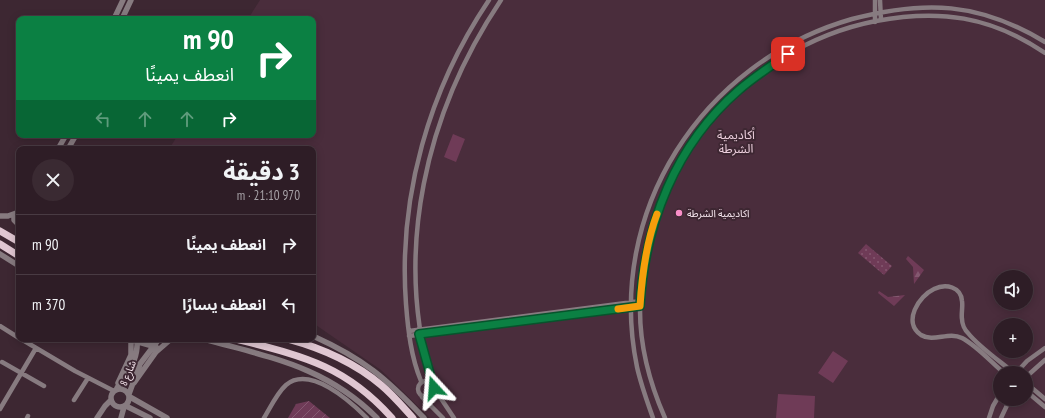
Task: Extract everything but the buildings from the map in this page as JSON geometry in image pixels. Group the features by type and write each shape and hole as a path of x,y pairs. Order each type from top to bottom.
{"main road":[{"path":"0,231 16,240"},
{"path":"0,244 16,254"},
{"path":"247,342 297,355 329,367 358,385 392,418"},
{"path":"297,342 319,349 354,366 381,384 413,418"}],"street":[{"path":"115,16 123,0"},
{"path":"123,16 131,0"},
{"path":"443,418 421,396 417,389 421,381 415,366 409,333 405,270 407,236 416,166 427,126 445,78 465,38 489,0"},
{"path":"454,418 434,388 419,331 415,264 419,222 426,170 437,129 455,83 482,28 500,0"},
{"path":"875,0 875,22"},
{"path":"880,0 881,20"},
{"path":"653,418 637,368 632,326 635,266 646,214 667,165 688,133 710,105 729,86 762,60 798,39 841,22 881,11 911,6 933,6 974,10 1017,26 1045,42"},
{"path":"664,418 649,374 643,339 641,304 648,243 663,195 683,156 701,131 738,91 788,54 843,30 881,20 912,15 941,15 974,21 1020,38 1045,53"},
{"path":"445,78 455,83"},
{"path":"427,126 437,129"},
{"path":"0,216 16,213 14,220 16,222"},
{"path":"646,214 656,217"},
{"path":"0,254 16,264"},
{"path":"996,366 962,338 949,334 940,338 922,336 914,329 912,317 916,306 933,289 945,286 957,290 962,300 961,319 968,333 1007,366"},
{"path":"409,333 641,304"},
{"path":"0,326 16,336"},
{"path":"316,337 348,352 373,369 392,385 424,418"},
{"path":"26,342 88,378 116,389 124,390 129,396 166,418"},
{"path":"97,418 111,400 116,389 119,379 131,355 131,342"},
{"name":"شارع 8","path":"116,389 133,365 138,342"},
{"path":"143,342 159,349"},
{"name":"شارع 8","path":"129,396 140,364 157,342"},
{"path":"133,385 159,349 167,342"},
{"path":"215,342 289,363 317,374 353,396 377,418"},
{"path":"0,409 36,348"},
{"path":"1022,366 1045,348"},
{"path":"1033,370 1045,360"},
{"path":"2,362 44,386"},
{"path":"74,400 88,378"},
{"path":"264,418 285,386 290,382 304,378 312,379 328,388 354,406 365,418"},
{"path":"421,381 427,380 432,383"},
{"path":"421,396 426,397 431,395 434,388"},
{"path":"1033,389 1045,399"},
{"path":"121,418 129,396"},
{"path":"1033,397 1045,407"},
{"path":"111,400 115,406 125,406 150,418"},
{"path":"990,418 993,406"},
{"path":"1001,418 1007,406"}],"shaded area":[{"name":"اكاديمية الشرطة","path":"260,0 1045,0 1045,418 430,418 381,370 316,325 316,146 171,146 176,138 316,138 316,16 250,16"}],"green space":[{"path":"453,134 465,139 456,162 444,157"},
{"path":"866,244 892,266 884,275 858,253"},
{"path":"908,256 924,270 914,284 913,267 906,259"},
{"path":"879,291 888,297 905,295 894,306 878,293"},
{"path":"833,351 848,361 833,383 818,373"},
{"path":"778,394 815,396 814,418 776,418"},
{"path":"309,401 330,418 288,418 296,404"}],"slow traffic":[{"path":"618,309 640,306 642,279 648,243 657,214"}],"place":[{"name":"اكاديمية الشرطة","path":"679,213"}],"district":[{"name":"أكاديمية الشرطة","path":"736,141"}],"route":[{"path":"434,388 426,364 419,334 640,306 642,279 648,243 654,220 663,195 683,156 701,131 738,91 788,54"}]}
